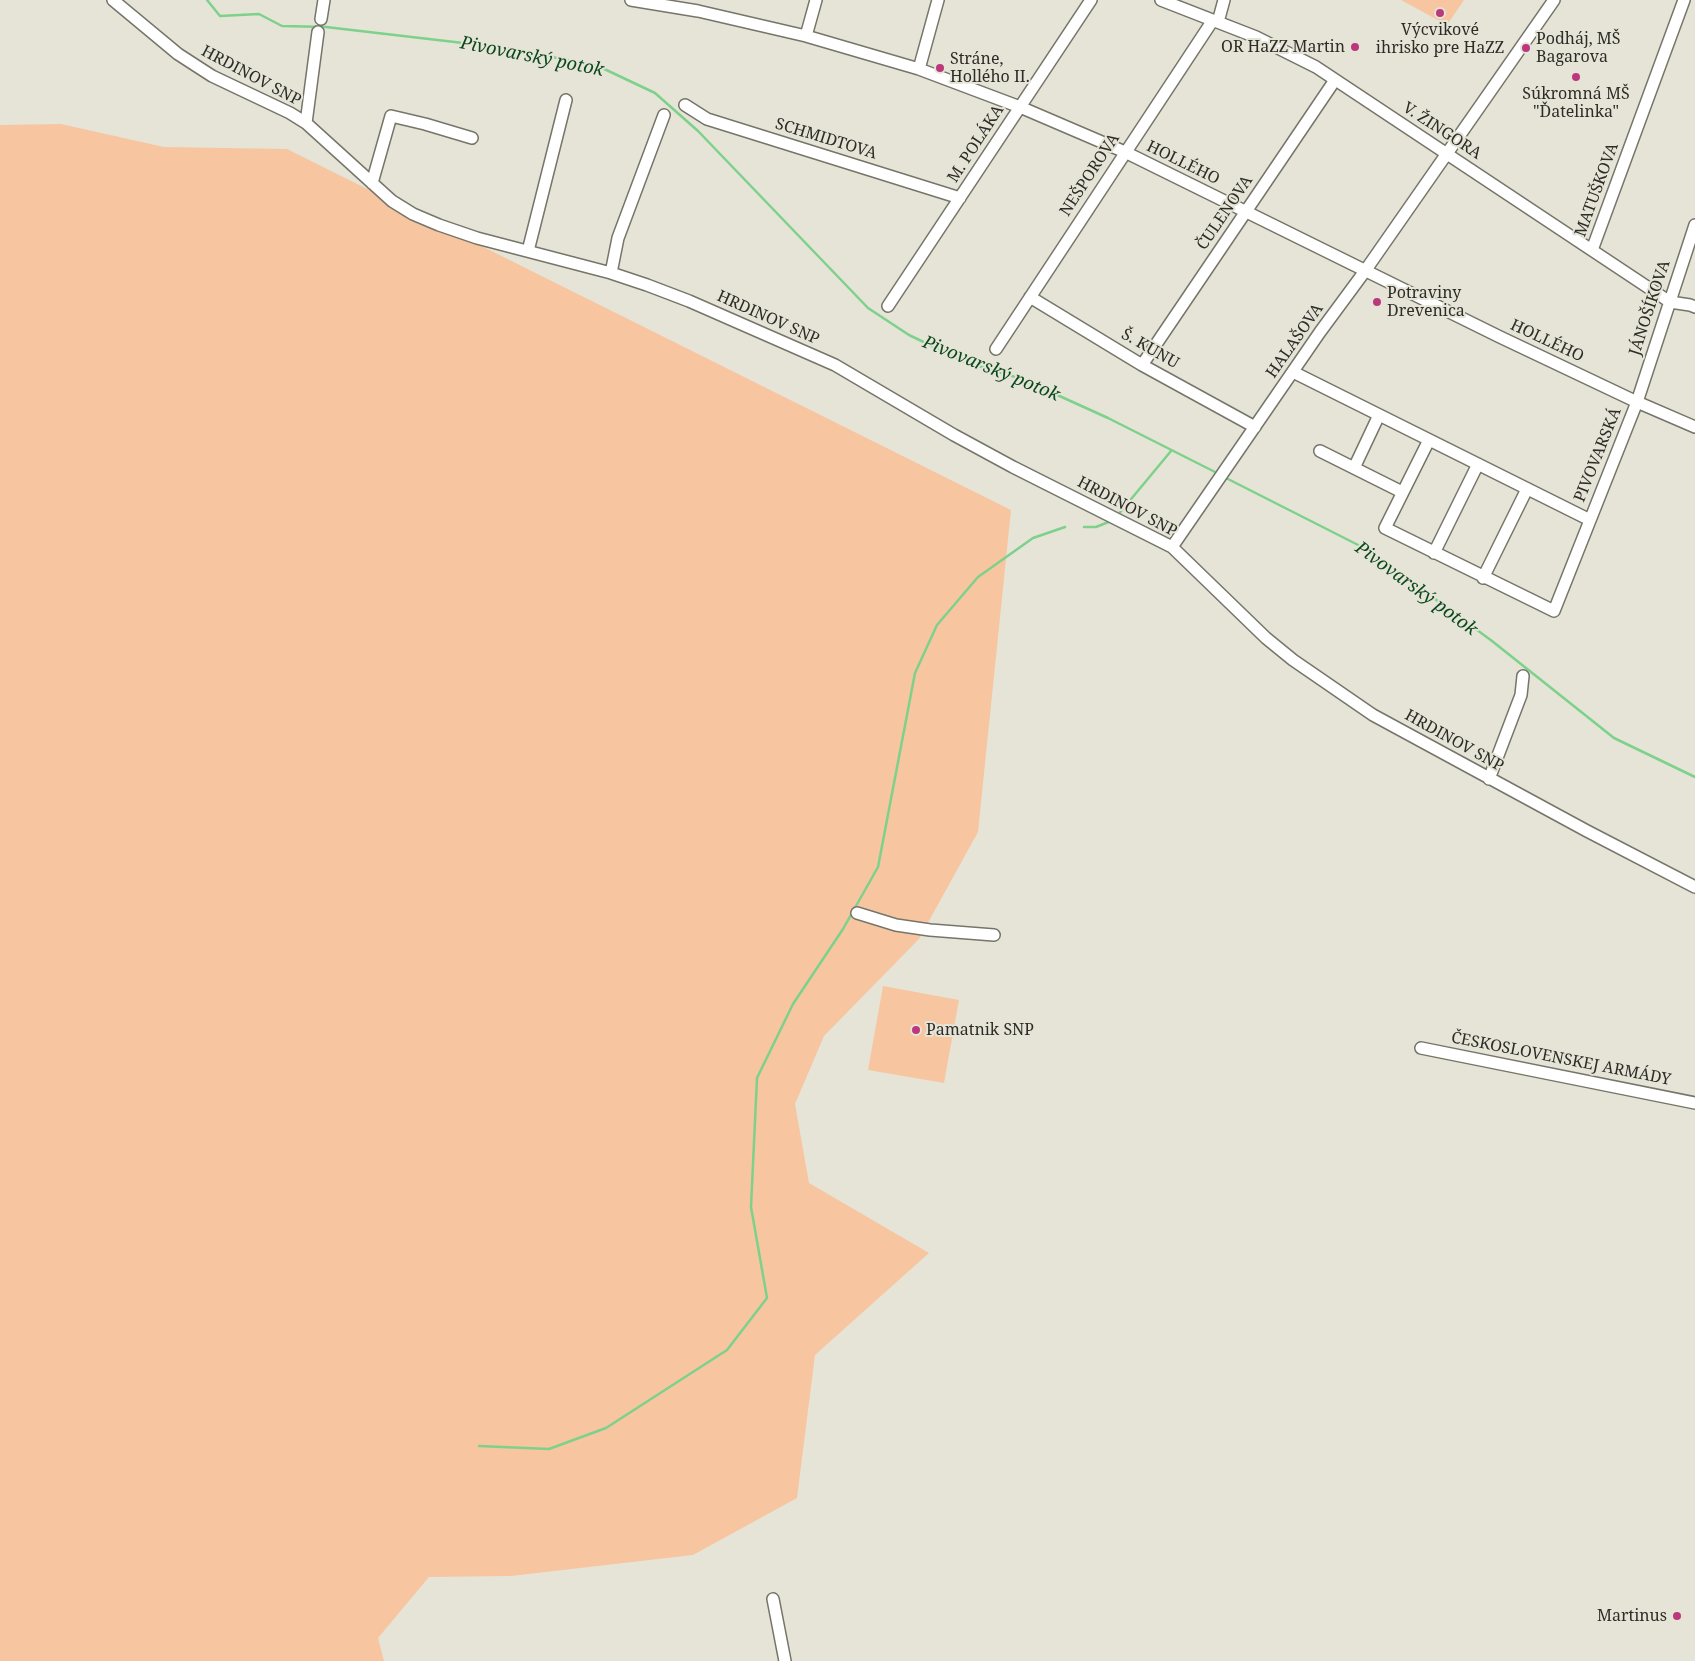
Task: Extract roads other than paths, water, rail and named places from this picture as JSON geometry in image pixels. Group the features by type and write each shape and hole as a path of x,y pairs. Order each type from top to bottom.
{"street":[{"name":"HRDINOV SNP","path":"113,0 178,54 212,76 290,113 306,123 392,202 413,214 478,238 612,273 689,301 835,365 954,435 1013,467 1172,547 1266,638 1292,660 1373,715 1489,779 1695,887"},
{"path":"321,19 324,0"},
{"name":"HOLLÉHO","path":"631,0 694,5 919,69 1020,106 1125,152 1365,271 1637,402 1695,427"},
{"path":"806,36 816,0"},
{"path":"919,69 938,0"},
{"name":"M. POLÁKA","path":"888,306 1091,0"},
{"name":"V. ŽINGORA","path":"1161,0 1279,47 1316,67 1670,302 1695,307"},
{"name":"NEŠPOROVA","path":"996,349 1125,152 1215,21 1224,0"},
{"name":"HALAŠOVA","path":"1172,547 1320,332 1365,271 1554,0"},
{"name":"MATUŠKOVA","path":"1592,250 1684,0"},
{"path":"306,123 318,32"},
{"name":"ČULENOVA","path":"1142,364 1335,80"},
{"path":"528,251 566,100"},
{"name":"SCHMIDTOVA","path":"685,105 706,119 960,198"},
{"path":"612,273 618,238 664,115"},
{"path":"372,183 391,116 472,138"},
{"name":"JÁNOŠÍKOVA","path":"1637,402 1695,225"},
{"name":"Š. KUNU","path":"1030,297 1142,364 1255,427"},
{"name":"PIVOVARSKÁ","path":"1293,372 1590,520"},
{"name":"PIVOVARSKÁ","path":"1428,440 1385,528 1434,554 1554,611 1637,402"},
{"path":"1354,468 1379,415"},
{"path":"1320,452 1402,492"},
{"path":"1434,554 1478,464"},
{"path":"1483,578 1527,489"},
{"path":"1489,779 1521,695 1523,676"},
{"path":"857,913 896,925 930,930 994,935"},
{"name":"ČESKOSLOVENSKEJ ARMÁDY","path":"1421,1048 1695,1102"},
{"path":"773,1599 785,1661"}],"waterway":[{"name":"Pivovarský potok","path":"207,0 220,16 259,14 282,26 326,27 506,48 598,66 655,93 698,131 868,308 909,335 965,362 1022,379 1108,418 1219,474"},
{"path":"1117,516 1171,451"},
{"name":"Pivovarský potok","path":"1224,477 1370,551 1492,641 1614,738 1695,777"},
{"path":"1084,527 1096,527 1111,521"},
{"path":"479,1446 549,1449 606,1428 727,1350 767,1298 751,1207 757,1078 793,1004 843,929 878,867 915,673 937,625 978,577 1033,538 1065,527"}],"place":[{"name":"Výcvikové ihrisko pre HaZZ","path":"1440,13"},
{"name":"OR HaZZ Martin","path":"1355,47"},
{"name":"Podháj, MŠ Bagarova","path":"1526,48"},
{"name":"Stráne, Hollého II.","path":"940,68"},
{"name":"Súkromná MŠ \"Ďatelinka\"","path":"1576,77"},
{"name":"Potraviny Drevenica","path":"1377,302"},
{"name":"Pamatnik SNP","path":"916,1030"},
{"name":"Martinus","path":"1677,1616"}]}
